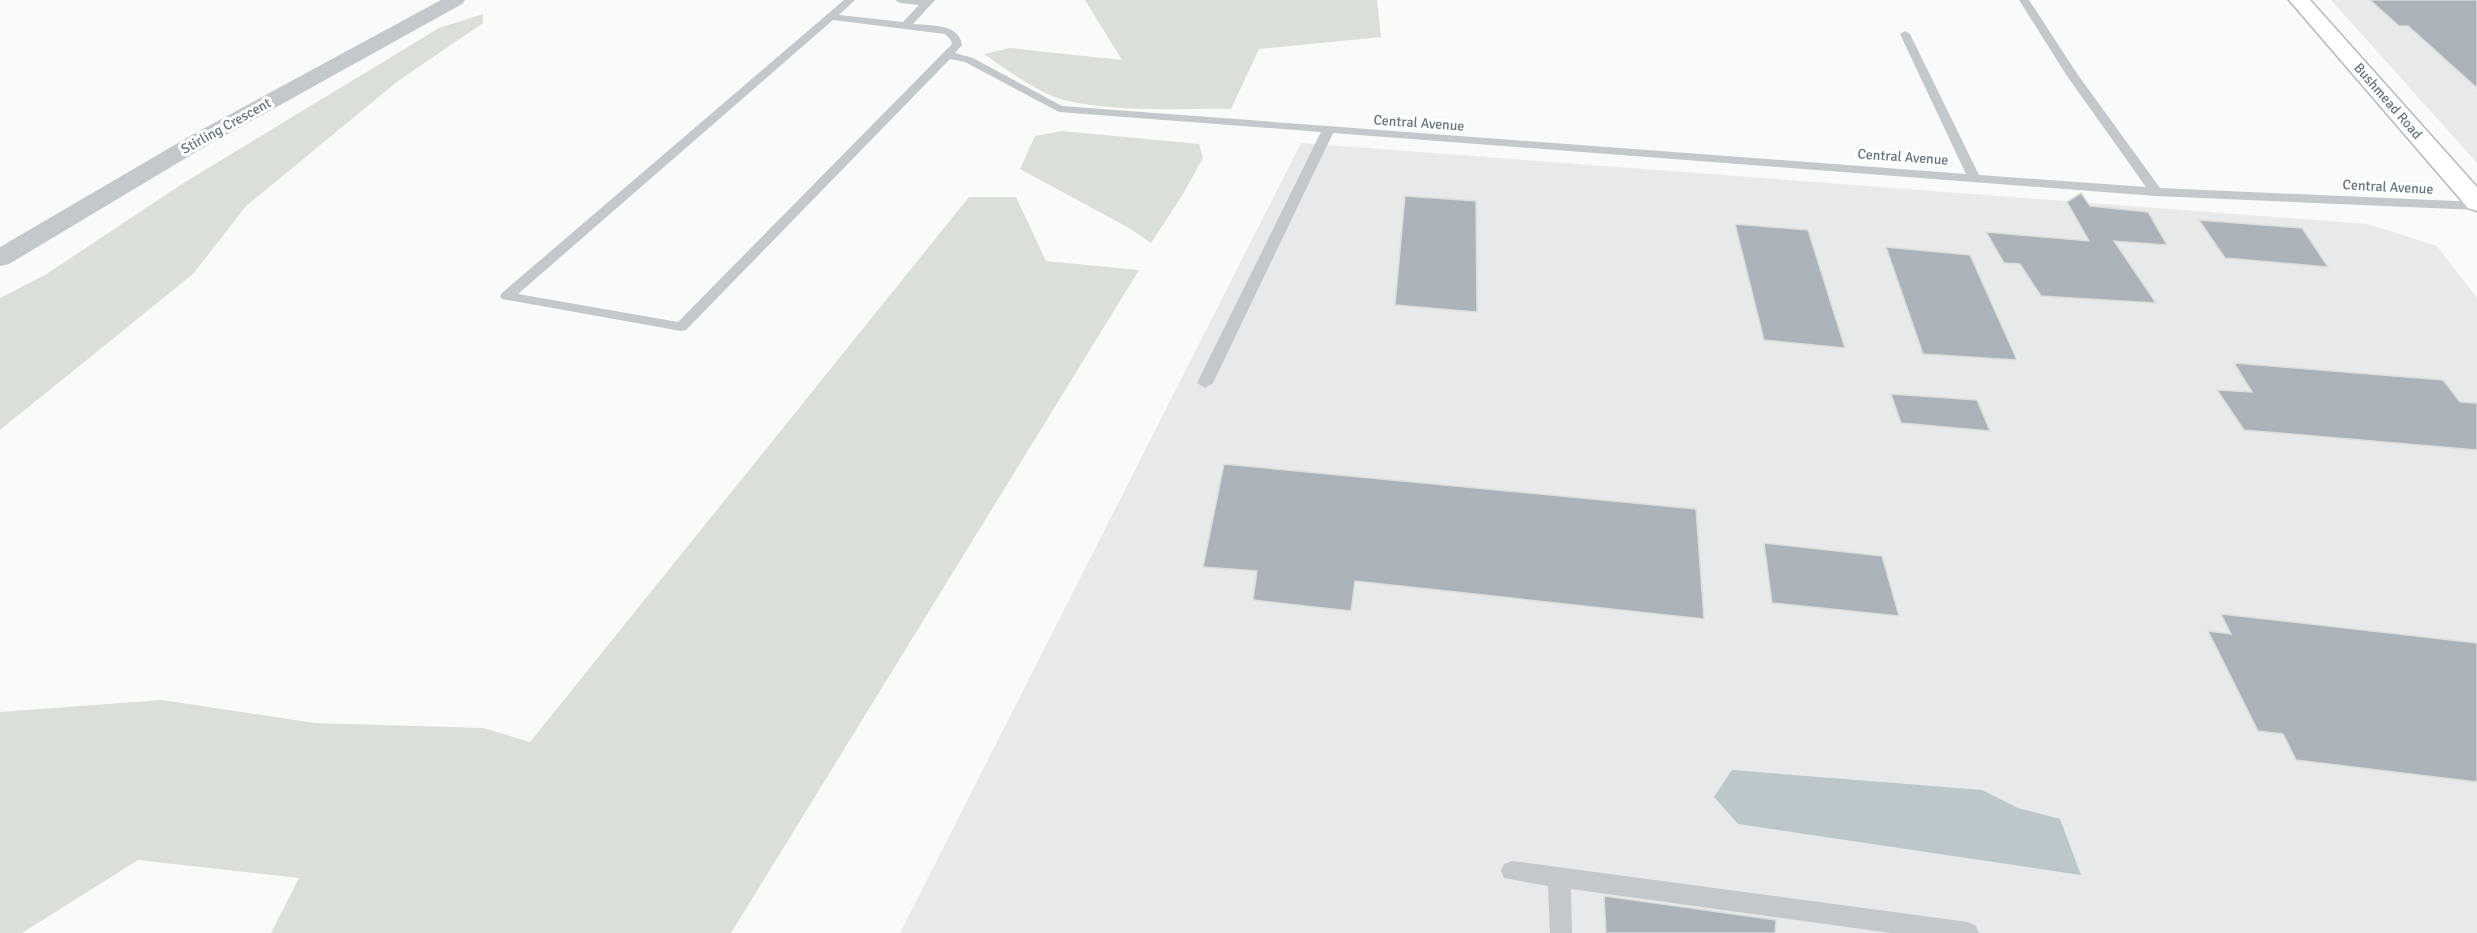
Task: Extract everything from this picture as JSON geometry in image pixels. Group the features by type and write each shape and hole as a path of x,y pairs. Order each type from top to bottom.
{"main road":[{"name":"Bushmead Road","path":"2299,0 2477,204"}],"street":[{"name":"Stirling Crescent","path":"0,258 198,141 455,0"}],"lane":[{"path":"831,17 948,31 956,39 957,45 681,327 507,296 850,0"},
{"path":"900,0 928,2"},
{"path":"2024,0 2073,76 2156,192"},
{"path":"905,26 928,2"},
{"path":"1905,34 1974,177"},
{"name":"Central Avenue","path":"948,55 969,60 1059,109 2156,192 2477,204"},
{"path":"1205,382 1328,131"},
{"path":"1512,871 1968,933"},
{"path":"1559,877 1560,933"}],"shaded area":[{"path":"1085,0 1377,0 1381,37 1259,49 1231,109 1105,107 1064,100 1034,87 984,54 1010,48 1122,60"},
{"path":"2331,0 2477,0 2477,163"},
{"path":"483,14 483,23 398,81 246,206 193,274 0,430 0,298 45,275 182,184 439,28"},
{"path":"1062,131 1199,144 1203,158 1151,243 1129,228 1020,169 1035,136"},
{"path":"1301,143 2368,224 2437,246 2477,298 2477,933 900,933"},
{"path":"969,197 1016,197 1046,261 1139,270 731,933 271,933 299,878 138,860 22,933 0,933 0,712 162,700 315,723 483,728 530,742"},
{"path":"1732,770 1982,790 2018,808 2060,819 2081,875 1738,824 1714,797"}],"building":[{"path":"2370,0 2477,0 2477,88 2408,26 2399,26"},
{"path":"2081,193 2090,206 2148,212 2167,245 2114,241 2156,303 2041,296 2020,264 2004,263 1986,232 2089,241 2067,202"},
{"path":"1405,196 1476,201 1477,312 1395,305"},
{"path":"2199,220 2302,228 2328,267 2225,258"},
{"path":"1735,224 1808,230 1845,348 1764,340"},
{"path":"1886,247 1970,255 2017,360 1923,354"},
{"path":"2234,363 2443,380 2460,402 2477,403 2477,450 2244,430 2217,390 2252,392"},
{"path":"1891,394 1977,400 1990,431 1901,423"},
{"path":"1224,464 1696,509 1704,619 1355,581 1351,611 1253,600 1257,571 1203,567"},
{"path":"1764,543 1882,556 1899,616 1772,603"},
{"path":"2221,614 2477,643 2477,782 2296,760 2283,734 2258,731 2208,631 2231,634"},
{"path":"1604,896 1776,920 1775,933 1606,933"}]}
